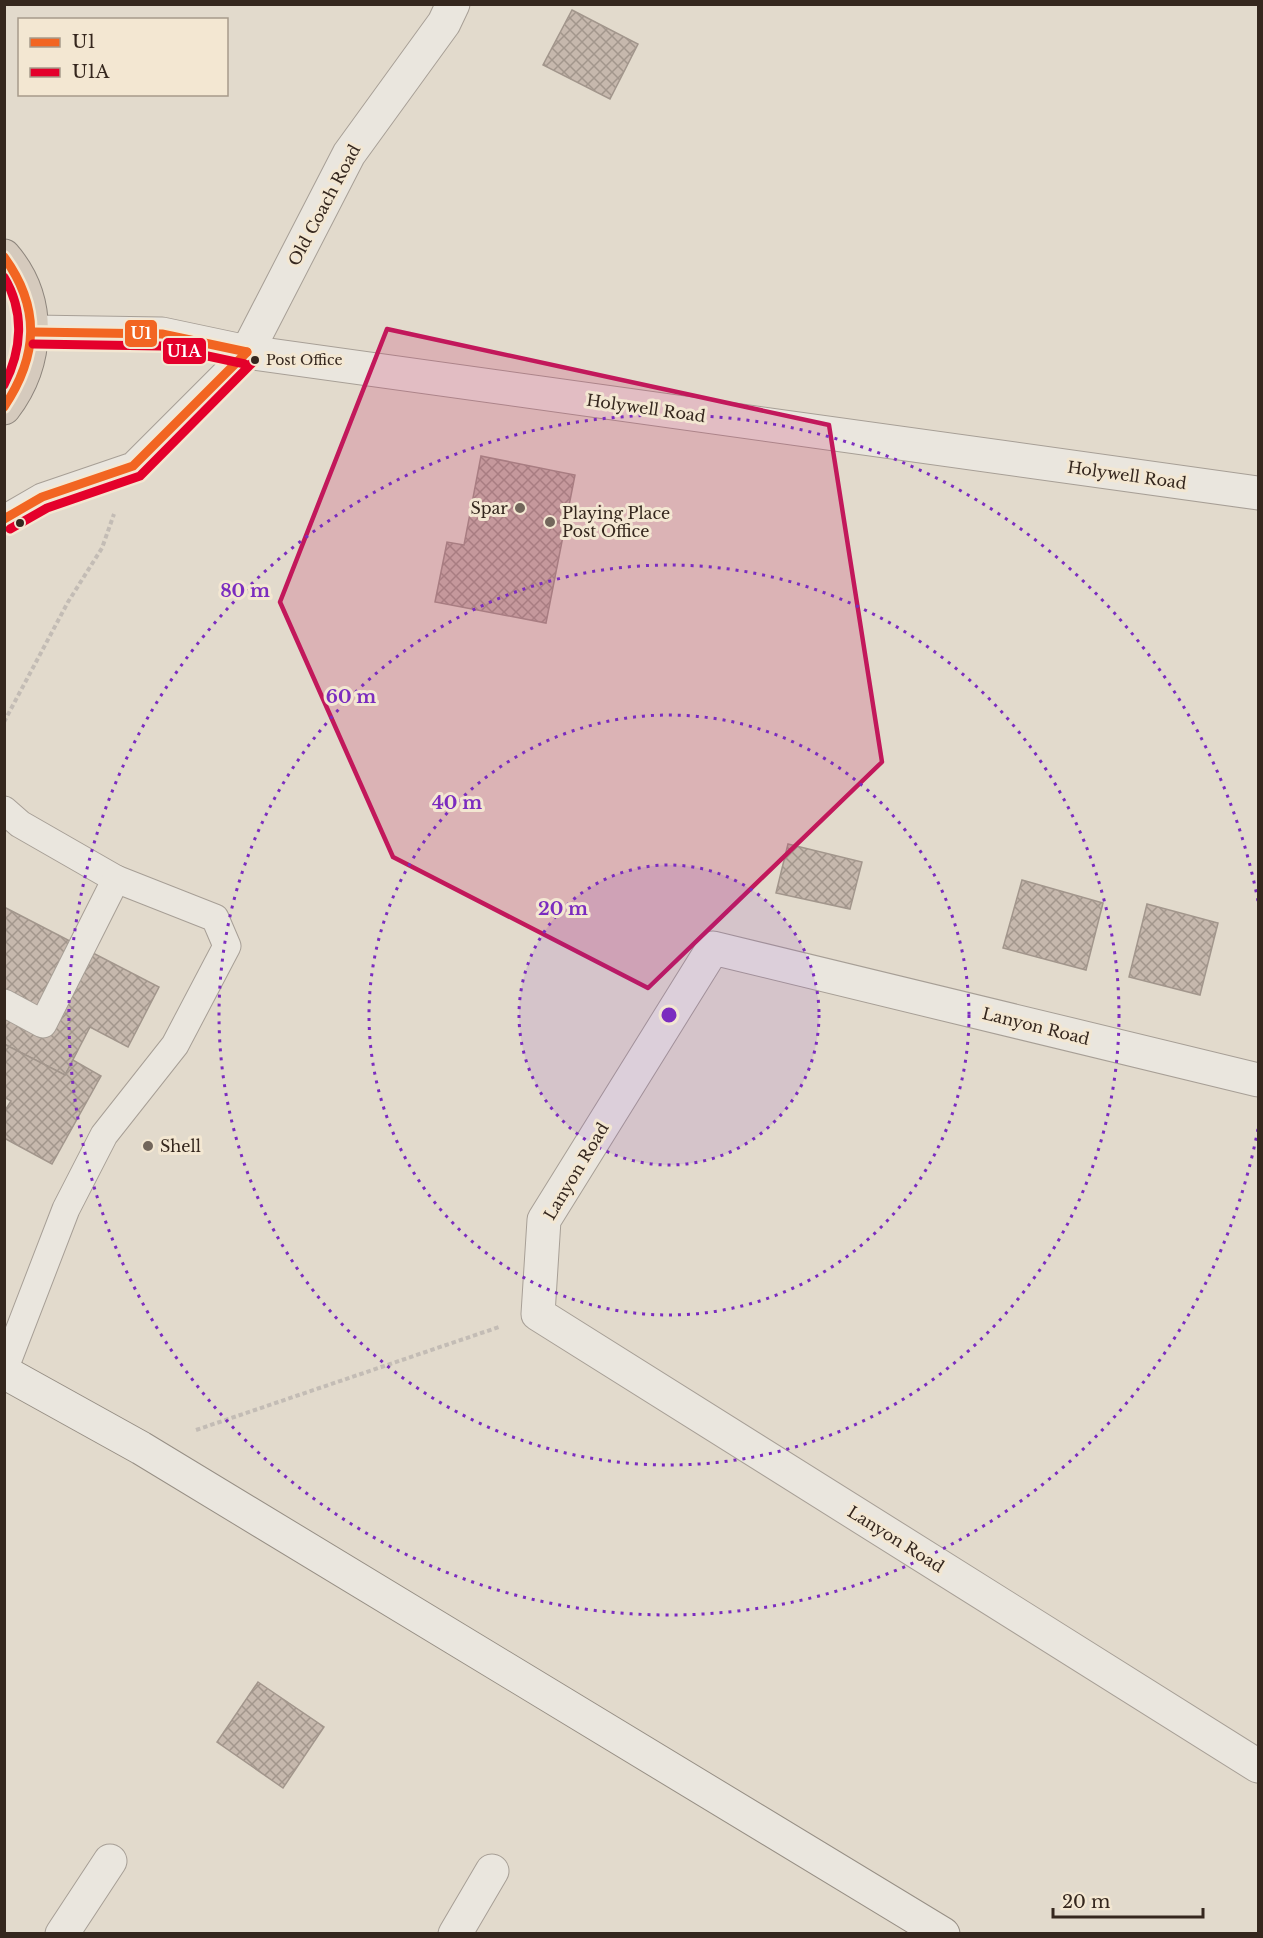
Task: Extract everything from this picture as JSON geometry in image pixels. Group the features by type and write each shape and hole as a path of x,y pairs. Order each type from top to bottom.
{"highway":[{"path":"4,256 15,268 29,299 33,332 26,371 5,408"}],"street":[{"name":"Old Coach Road","path":"247,352 349,154 444,24 453,4"},
{"name":"Holywell Road","path":"33,332 162,334 247,352 1258,493"},
{"name":"Lanyon Road","path":"1258,1080 713,948 544,1220 538,1314 1258,1766"},
{"path":"4,1371 141,1448 943,1934"},
{"path":"62,1934 110,1860"},
{"path":"455,1934 492,1871"}],"lane":[{"path":"4,519 42,496 133,466 247,352"},
{"path":"4,810 20,824 116,879 214,918 227,946 176,1045 104,1135 66,1209 4,1371"},
{"path":"4,1003 43,1024 116,879"}],"path":[{"path":"4,722 68,602 102,548 133,466"},
{"path":"141,1448 538,1314"}],"highlighted area":[{"path":"387,329 829,425 882,762 648,988 393,857 280,602"}],"building":[{"path":"572,10 638,44 610,99 543,65"},
{"name":"Spar","path":"481,456 575,475 546,623 435,602 447,542 464,545"},
{"path":"788,844 862,862 850,909 776,893"},
{"path":"1022,880 1103,903 1086,970 1003,948"},
{"path":"1147,904 1218,923 1200,995 1129,977"},
{"path":"4,907 159,987 128,1047 90,1027 65,1075 4,1044"},
{"path":"4,1044 65,1075 73,1060 101,1076 52,1164 4,1138 4,1112 11,1101 4,1097"},
{"path":"258,1682 324,1727 283,1788 217,1742"}],"transit line":[{"name":"U1","path":"4,257 24,295 31,332 24,369 4,407"},
{"name":"U1A","path":"4,277 15,304 19,331 15,358 4,385"},
{"name":"U1","path":"33,332 162,334 247,352"},
{"name":"U1A","path":"33,344 161,346 245,364"},
{"name":"U1","path":"4,519 42,497 133,466 247,352"},
{"name":"U1A","path":"10,529 47,508 140,476 255,360"}],"place":[{"name":"Post Office","path":"255,360"},
{"name":"Spar","path":"520,508"},
{"name":"Playing Place Post Office","path":"550,522"},
{"name":"Shell","path":"148,1146"}]}
